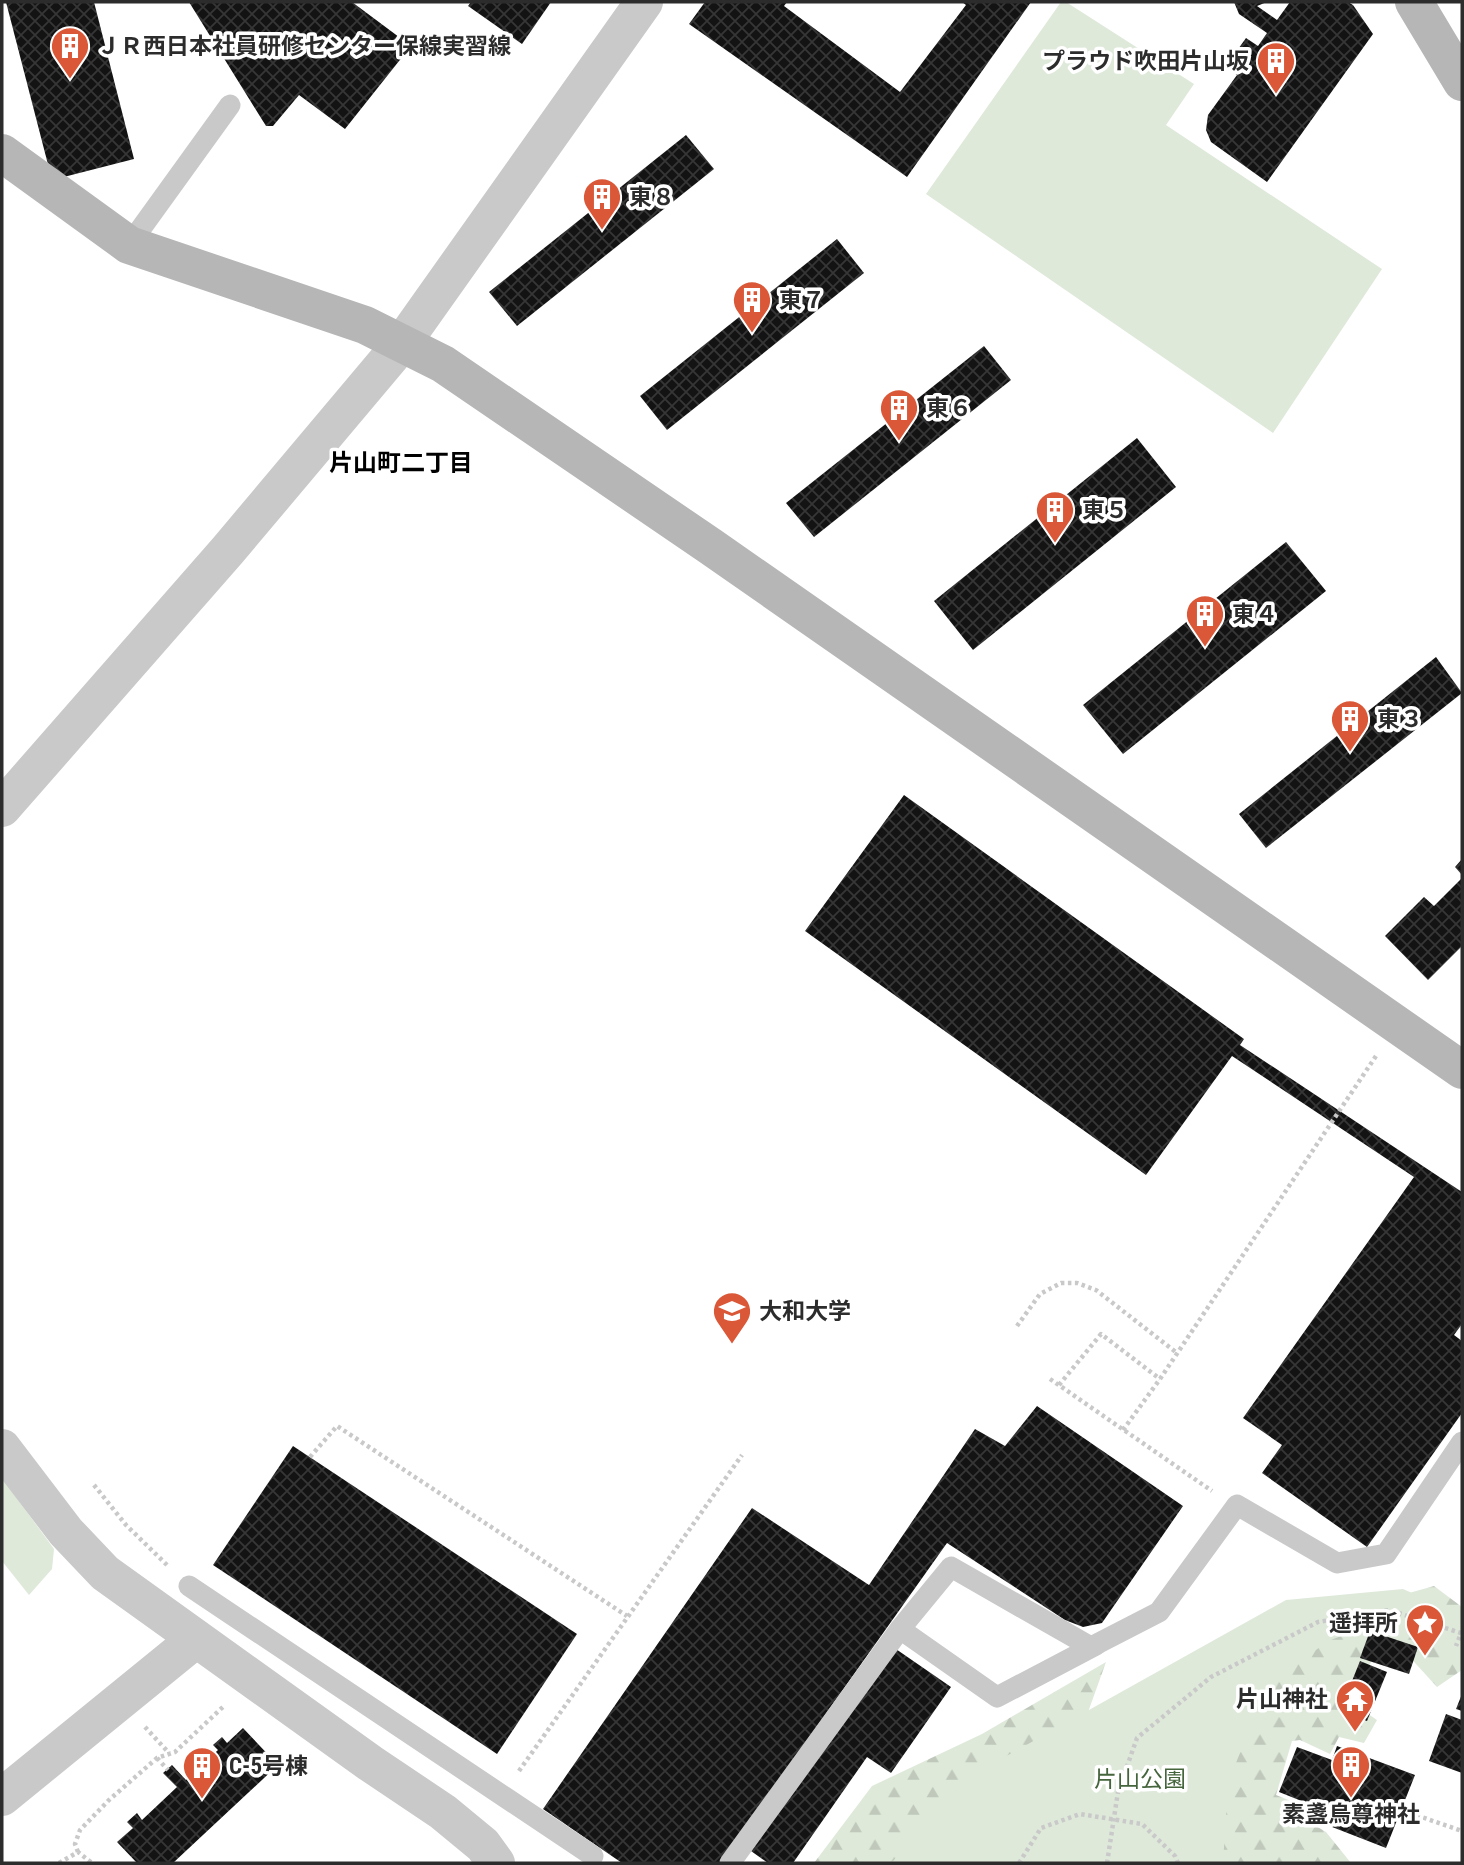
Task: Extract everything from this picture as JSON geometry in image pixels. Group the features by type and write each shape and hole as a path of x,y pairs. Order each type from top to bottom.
{"street":[{"path":"2,808 228,550 403,342 644,2"},
{"path":"1414,2 1457,59"},
{"path":"2,153 129,245 365,325 443,364 710,546 1462,1070"},
{"path":"2,1448 66,1532 105,1573 443,1812 483,1845 496,1863"},
{"path":"2,1797 196,1639"}],"lane":[{"path":"129,245 230,105"},
{"path":"900,1629 997,1697 1159,1612 1237,1505 1337,1563 1386,1554 1462,1442"},
{"path":"730,1863 900,1629 951,1567 1091,1647 1096,1645"},
{"path":"189,1586 502,1795 594,1861"}],"path":[{"path":"1123,1430 1160,1379 1382,1046"},
{"path":"1017,1326 1040,1294 1061,1283 1077,1283 1096,1290 1177,1353"},
{"path":"1059,1385 1101,1334 1160,1379"},
{"path":"1050,1379 1213,1492 1237,1505"},
{"path":"310,1457 337,1426 627,1616"},
{"path":"502,1795 741,1455"},
{"path":"94,1485 126,1525 189,1586"},
{"path":"1107,1863 1118,1792 1137,1738 1211,1677 1318,1622 1389,1610 1461,1633 1456,1646"},
{"path":"92,1863 78,1852 75,1844 80,1830 108,1800 157,1758 175,1752 253,1679"},
{"path":"157,1758 168,1770"},
{"path":"1410,1813 1462,1832"},
{"path":"1019,1863 1041,1828 1080,1814 1142,1824 1175,1856 1178,1863"},
{"path":"59,1863 78,1852"}],"green space":[{"path":"1061,2 1066,2 1194,84 1166,125 1382,269 1273,433 926,194"},
{"path":"2,1478 54,1549 52,1569 29,1595 2,1561"},
{"path":"1434,1586 1462,1607 1462,1670 1437,1687 1406,1653 1379,1645 1352,1703 1377,1720 1364,1743 1339,1737 1330,1754 1300,1740 1292,1741 1276,1795 1308,1808 1306,1820 1326,1832 1351,1863 1203,1863 1192,1739 1275,1664 1384,1600"},
{"name":"片山公園","path":"1403,1589 1462,1615 1462,1628 1454,1651 1369,1625 1331,1640 1267,1682 1228,1784 1223,1863 888,1863 893,1861 967,1778 1286,1600"},
{"path":"1106,1662 1087,1715 992,1863 814,1863 872,1786 982,1734"}],"building":[{"name":"ＪＲ西日本社員研修センター保線実習線","path":"6,2 94,2 134,159 52,180"},
{"path":"189,2 352,2 411,46 345,129 299,95 273,126 266,126"},
{"path":"471,2 551,2 522,44 468,6"},
{"path":"705,2 787,2 784,6 900,92 966,5 962,2 1031,2 907,177 689,24"},
{"name":"プラウド吹田片山坂","path":"1234,2 1267,2 1257,6 1277,20 1290,2 1348,2 1373,34 1267,182 1211,142 1206,130 1208,115 1237,75 1222,64 1232,49 1236,52 1246,38 1258,46 1267,33 1239,14"},
{"name":"東８","path":"686,135 714,169 517,326 489,292"},
{"name":"東７","path":"837,239 864,273 667,430 640,396"},
{"name":"東６","path":"984,346 1011,380 814,537 786,503"},
{"name":"東５","path":"1137,438 1176,487 973,650 934,601"},
{"name":"東４","path":"1286,542 1326,591 1123,754 1083,705"},
{"name":"東３","path":"1436,657 1462,693 1266,848 1239,814"},
{"path":"904,795 1244,1039 1240,1045 1462,1192 1462,1324 1454,1335 1462,1341 1462,1413 1367,1547 1262,1473 1282,1445 1243,1418 1414,1177 1232,1056 1146,1175 805,931"},
{"path":"1462,859 1462,875 1455,867"},
{"path":"1462,878 1462,946 1428,980 1385,936 1424,897 1434,906"},
{"path":"1037,1406 1183,1506 1102,1623 1083,1627 1065,1620 947,1543 720,1863 622,1863 543,1809 752,1508 869,1585 975,1429 1005,1446"},
{"path":"293,1446 577,1634 497,1754 213,1565"},
{"path":"1370,1631 1418,1647 1409,1674 1360,1658"},
{"path":"893,1647 951,1687 891,1773 867,1757 793,1863 768,1863 751,1851"},
{"path":"1360,1661 1387,1672 1367,1721 1340,1711"},
{"path":"1462,1694 1462,1711 1456,1709"},
{"path":"1446,1714 1462,1720 1462,1773 1429,1761"},
{"name":"C-5号棟","path":"243,1728 278,1765 173,1863 137,1863 117,1842 133,1828 127,1822 137,1813 142,1820 177,1787 163,1773 172,1765 186,1780 218,1750 213,1745 222,1737 227,1743"},
{"name":"素盞烏尊神社","path":"1337,1746 1415,1775 1386,1848 1309,1818 1314,1806 1279,1792 1297,1747 1332,1760"}],"place":[{"name":"ＪＲ西日本社員研修センター保線実習線","path":"70,80"},
{"name":"プラウド吹田片山坂","path":"1276,95"},
{"name":"東８","path":"602,231"},
{"name":"東７","path":"752,334"},
{"name":"東６","path":"899,442"},
{"name":"東５","path":"1055,544"},
{"name":"東４","path":"1205,648"},
{"name":"東３","path":"1350,753"},
{"name":"大和大学","path":"732,1345"},
{"name":"遥拝所","path":"1425,1657"},
{"name":"片山神社","path":"1355,1733"},
{"name":"素盞烏尊神社","path":"1351,1799"},
{"name":"C-5号棟","path":"202,1800"}],"district":[{"name":"片山町二丁目","path":"401,463"}]}
